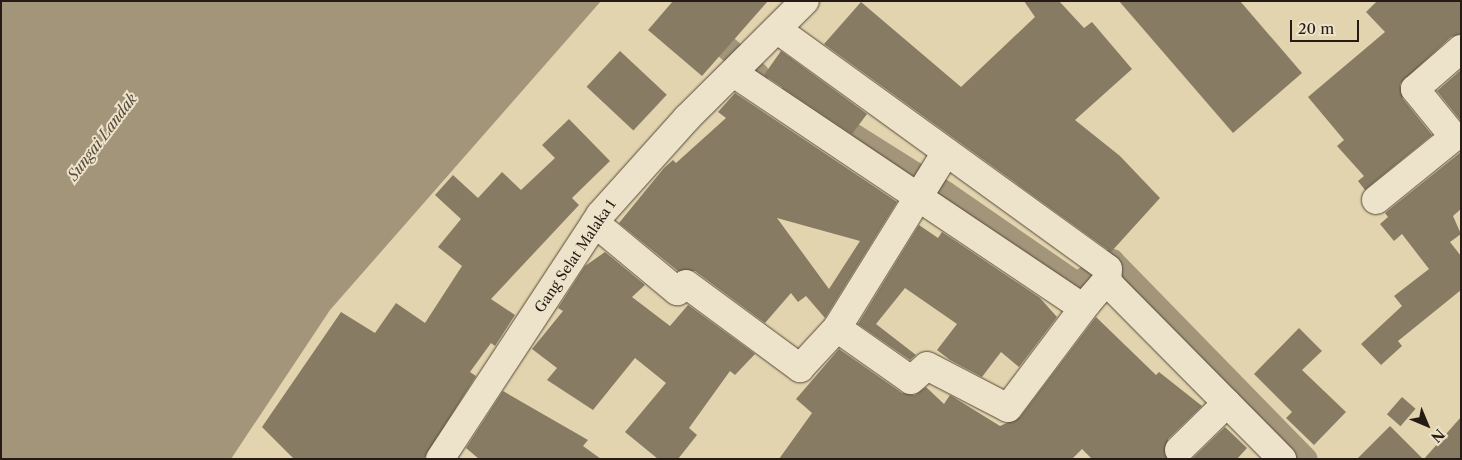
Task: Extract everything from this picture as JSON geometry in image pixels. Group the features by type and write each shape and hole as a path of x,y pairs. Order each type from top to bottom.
{"street":[{"name":"Gang Selat Malaka 1","path":"440,459 595,222 642,165 755,55 805,1"},
{"path":"778,30 1108,269 1107,285 1087,303 1008,408 927,366 912,380 837,328"},
{"path":"1376,200 1454,136 1416,89 1461,49"},
{"path":"735,74 1076,303 1087,303"},
{"path":"595,222 677,291 686,284 800,368 837,328 916,194 946,152"},
{"path":"1107,285 1282,459"},
{"path":"1179,450 1227,403"}],"water":[{"name":"Sungai Landak","path":"1,1 601,1 330,310 231,459 1,459"}],"building":[{"path":"673,1 768,1 702,76 648,30"},
{"path":"1024,1 1059,1 1084,28 1092,22 1132,69 1075,120 1120,156 1160,198 1111,252 824,44 861,2 961,87 1035,17"},
{"path":"1119,1 1240,1 1302,73 1233,133"},
{"path":"1377,1 1461,1 1461,34 1451,37 1400,84 1403,99 1432,135 1365,190 1358,181 1364,176 1337,146 1344,140 1308,97 1385,32 1366,12"},
{"path":"620,51 667,95 633,130 587,87"},
{"path":"781,51 867,114 852,134 764,75"},
{"path":"1461,70 1461,121 1437,91"},
{"path":"735,93 897,202 825,318 806,296 798,302 791,293 765,323 695,271 678,271 619,223 664,168 673,160 676,163 726,118 718,112","holes":["777,218 860,241 829,289"]},
{"path":"569,119 610,161 572,198 579,205 491,299 515,315 495,346 491,343 470,372 476,376 424,459 294,459 262,427 341,312 375,333 396,303 425,323 462,266 438,247 461,219 435,195 453,175 478,198 502,172 521,190 555,158 542,145"},
{"path":"1461,152 1461,209 1453,216 1461,234 1450,242 1461,256 1461,290 1398,341 1402,346 1381,365 1361,344 1402,306 1394,296 1429,269 1402,234 1394,241 1380,224 1388,217 1385,213"},
{"path":"919,225 938,238 942,232 1040,298 1057,317 1019,367 1001,352 982,377 950,360 937,350 957,324 905,288 876,324 916,355 910,360 858,324"},
{"path":"605,252 645,285 632,297 670,326 688,305 755,354 735,375 730,371 689,428 697,435 678,459 658,459 625,432 666,383 635,358 593,410 547,380 557,368 532,349 563,311 558,308 585,266"},
{"path":"1096,317 1156,375 1159,372 1202,406 1168,439 1167,459 1092,459 1082,449 1072,459 779,459 812,413 796,399 839,349 902,393 915,395 926,387 944,404 950,395 1000,426 1020,417"},
{"path":"1299,328 1322,351 1302,370 1346,412 1314,445 1286,418 1292,412 1254,374"},
{"path":"503,391 588,440 583,446 601,459 479,459 466,448"},
{"path":"1402,397 1416,409 1400,426 1387,414"},
{"path":"1461,417 1461,459 1424,459"},
{"path":"1390,426 1423,459 1357,459"},
{"path":"1225,427 1247,448 1237,459 1192,459"}],"waterway":[{"path":"703,27 757,74"},
{"path":"791,96 945,193 1077,284 1112,261 1305,459"}]}
